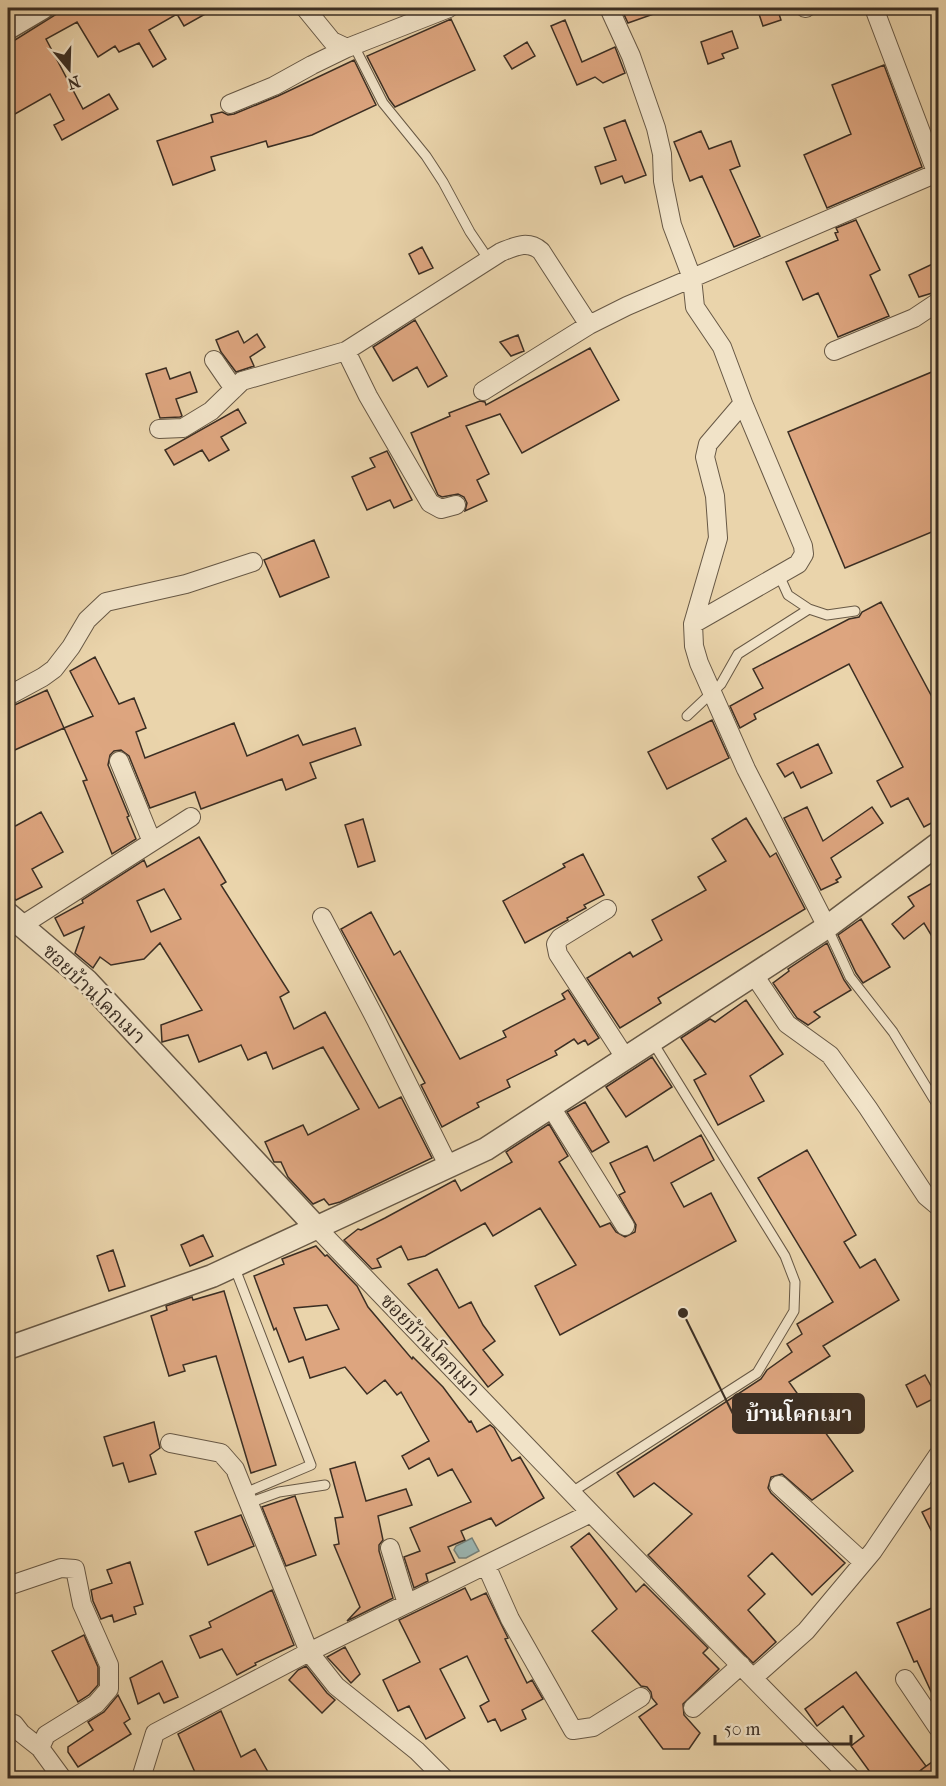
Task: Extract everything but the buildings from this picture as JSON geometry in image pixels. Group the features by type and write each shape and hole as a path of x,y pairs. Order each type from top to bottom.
{"street":[{"path":"8,28 42,8"},
{"path":"305,8 332,41 350,47"},
{"path":"230,104 274,86 312,64 350,47 449,8"},
{"path":"609,8 631,56 656,128 672,225 692,278 695,307 722,347 803,546 804,554 798,564 693,624"},
{"path":"483,391 589,326 692,278 938,175 874,8"},
{"path":"159,429 183,428 212,411 242,381 346,351 501,252 523,244 534,245 552,265 589,326"},
{"path":"834,351 914,318 939,302"},
{"path":"346,351 368,396 430,503 441,509 456,505"},
{"path":"214,360 234,389"},
{"path":"743,403 708,444 705,457 715,496 718,538 693,624 694,646 712,694 746,769 827,927"},
{"path":"8,696 54,669 71,647 87,620 106,602 186,584 254,562"},
{"path":"119,761 152,842"},
{"path":"14,920 152,842 191,817"},
{"path":"8,1347 201,1280 486,1149 827,927 939,844"},
{"path":"607,909 560,938 556,944 558,954 626,1059"},
{"path":"322,917 449,1167"},
{"name":"ซอยบ้านโคกเมา","path":"14,920 87,981 317,1228 851,1779"},
{"path":"754,975 787,1024 830,1055 926,1196 939,1206"},
{"path":"552,1107 625,1226"},
{"path":"170,1443 221,1453 235,1469 309,1652 336,1686 417,1751 444,1779"},
{"path":"693,1708 806,1631 863,1562 939,1455"},
{"path":"779,1485 863,1562"},
{"path":"147,1774 155,1733 309,1652 591,1513"},
{"path":"390,1548 407,1604"},
{"path":"486,1565 510,1619 573,1730 593,1727 641,1696"},
{"path":"8,1586 61,1568 75,1569 82,1604 110,1665 109,1689 96,1704 46,1735 40,1748"},
{"path":"905,1679 939,1728"},
{"path":"8,1722 14,1724 21,1733 40,1748 62,1779"}],"lane":[{"path":"350,47 383,103 432,164 470,232 489,260"},
{"path":"779,575 788,595 809,609 827,615 855,610"},
{"path":"687,716 721,684 738,654 809,609"},
{"path":"827,927 850,977 893,1032 939,1106"},
{"path":"572,1492 757,1373 794,1311 795,1282 786,1256 652,1041"},
{"path":"234,1266 311,1465 247,1498"},
{"path":"247,1498 325,1485"}],"water":[{"path":"472,1538 479,1551 466,1558 459,1558 454,1550 456,1546"}],"place":[{"name":"บ้านโคกเมา","path":"683,1313"}]}
